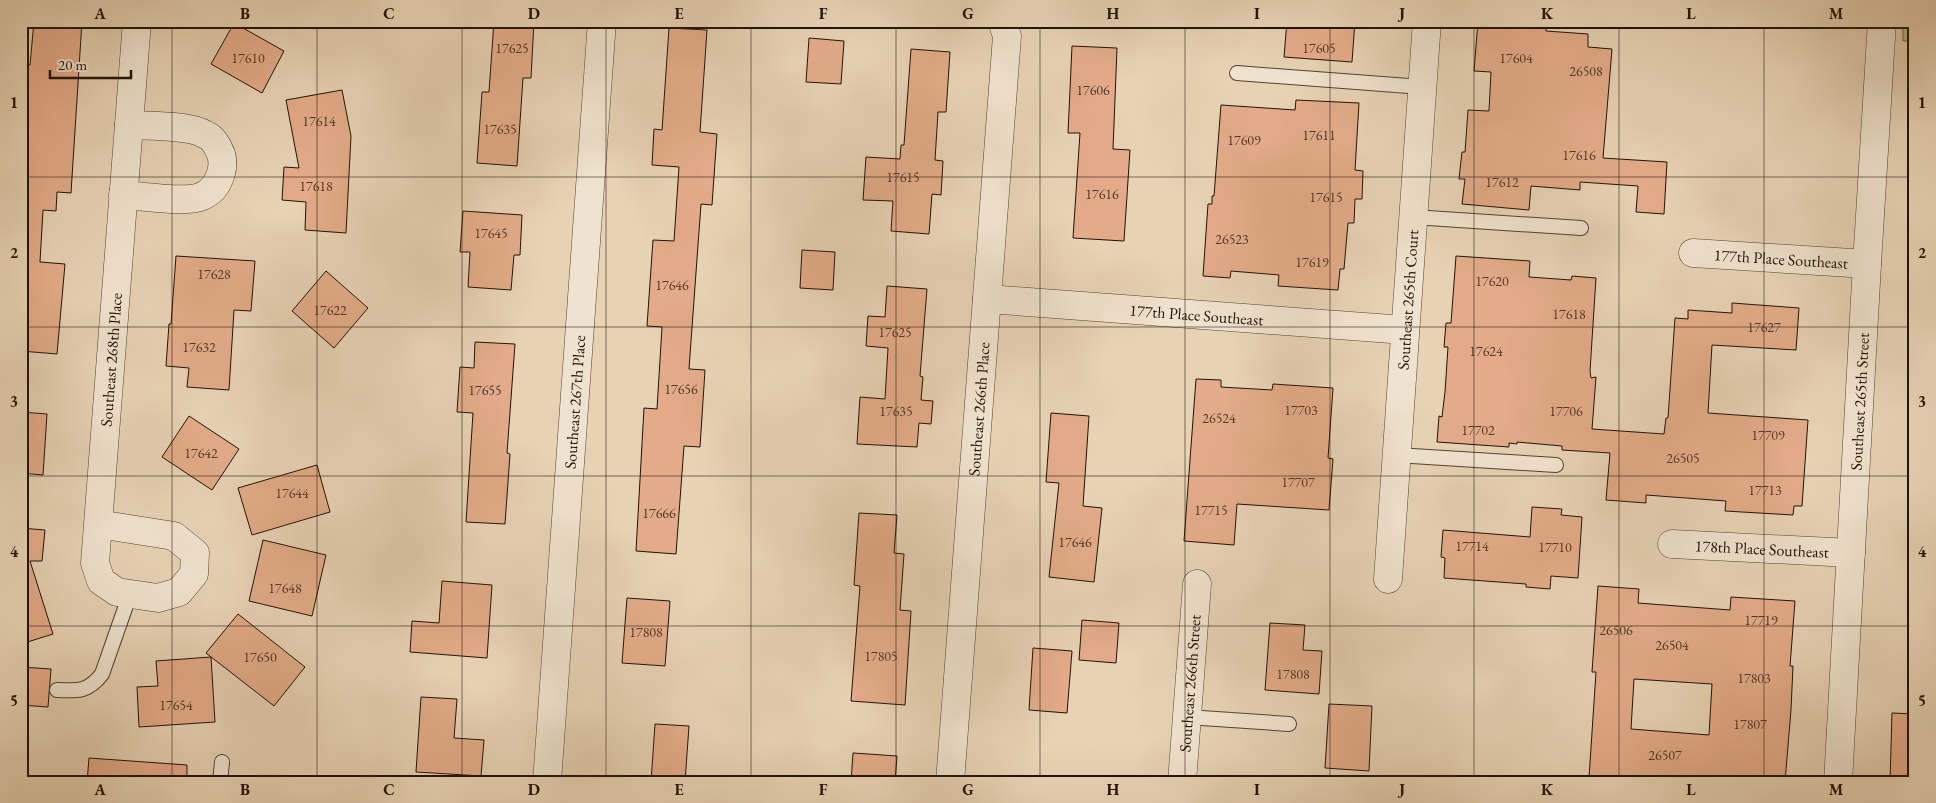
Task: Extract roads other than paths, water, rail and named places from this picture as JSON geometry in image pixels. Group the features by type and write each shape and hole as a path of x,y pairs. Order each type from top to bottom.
{"street":[{"name":"Southeast 268th Place","path":"98,524 174,536 195,553 194,574 179,592 158,598 117,592 101,581 95,563 123,195 137,21"},
{"name":"Southeast 267th Place","path":"547,782 602,21"},
{"name":"Southeast 265th Court","path":"1388,579 1427,21"},
{"name":"Southeast 265th Street","path":"1838,782 1882,21"},
{"name":"Southeast 266th Place","path":"950,782 1004,29"},
{"path":"123,195 185,199 198,198 211,191 219,180 223,167 221,154 215,142 204,133 129,125"},
{"name":"177th Place Southeast","path":"1693,253 1867,264"},
{"name":"177th Place Southeast","path":"986,299 1405,330"},
{"name":"178th Place Southeast","path":"1672,544 1851,553"},
{"name":"Southeast 266th Street","path":"1182,782 1197,584"}],"lane":[{"path":"1237,73 1422,87"},
{"path":"1413,217 1581,228"},
{"path":"1396,455 1556,465"},
{"path":"57,690 73,691 86,689 96,682 102,674 130,594"},
{"path":"1187,717 1289,724"},
{"path":"220,782 222,762"}]}
